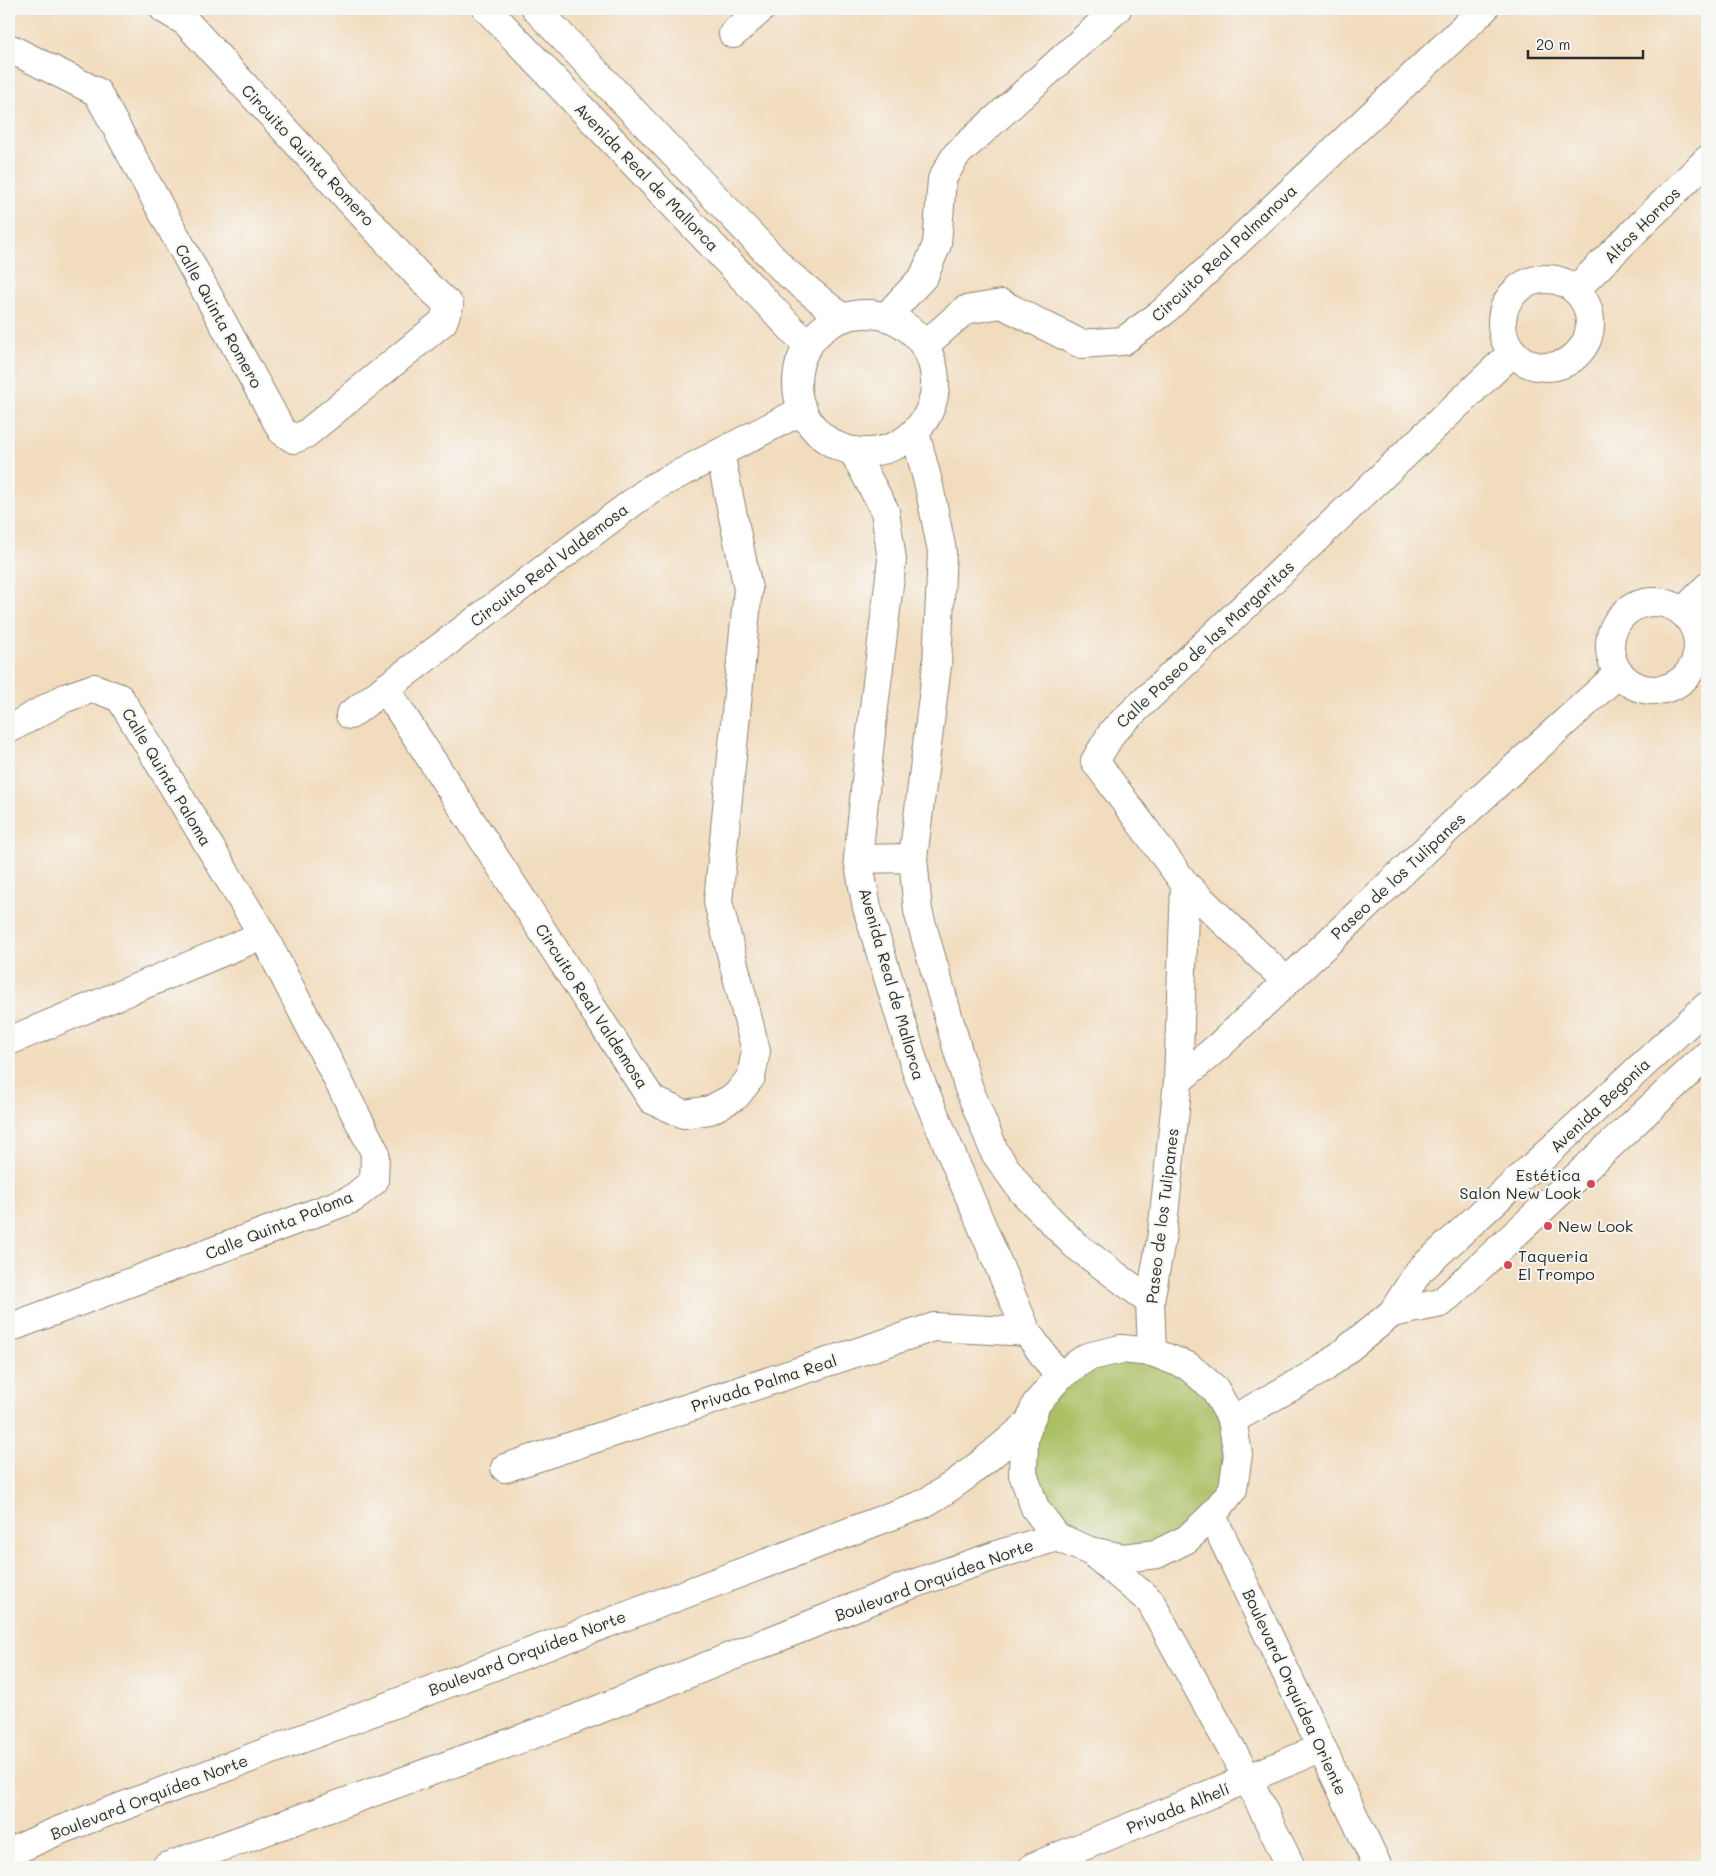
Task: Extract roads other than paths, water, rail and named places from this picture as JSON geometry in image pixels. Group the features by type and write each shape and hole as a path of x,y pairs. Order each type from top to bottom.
{"street":[{"name":"Circuito Quinta Romero","path":"164,9 186,22 429,287 449,305"},
{"name":"Avenida Real de Mallorca","path":"487,9 808,346"},
{"path":"536,9 786,272 842,318"},
{"path":"733,34 761,9"},
{"path":"887,316 924,276 937,244 942,178 956,156 1117,9"},
{"name":"Circuito Real Palmanova","path":"925,345 965,310 1002,304 1081,344 1123,341 1162,313 1484,9"},
{"name":"Calle Quinta Romero","path":"9,48 97,92 282,431 294,439 306,434 443,322 449,305"},
{"name":"Altos Hornos","path":"1576,289 1707,160"},
{"path":"1549,278 1563,281 1576,289 1585,301 1590,314 1590,329 1586,343 1577,355 1565,363 1552,367 1537,367 1523,362 1512,353 1504,340 1501,325 1503,310 1509,297 1520,286 1534,280 1549,278"},
{"path":"864,313 887,316 909,328 925,345 934,366 936,390 929,413 915,432 897,445 875,452 853,451 832,443 820,434 814,429 802,410 797,389 799,366 808,346 822,329 842,318 864,313"},
{"name":"Calle Paseo de las Margaritas","path":"1286,981 1185,884 1095,761 1113,731 1512,353"},
{"name":"Circuito Real Valdemosa","path":"350,714 652,488 802,410"},
{"path":"915,432 929,486 942,551 937,665 913,858 918,911 968,1086 995,1153 1023,1192 1075,1245 1150,1302"},
{"name":"Avenida Real de Mallorca","path":"853,451 885,511 892,560 858,859 867,908 917,1073 1027,1332 1059,1377"},
{"name":"Circuito Real Valdemosa","path":"385,688 652,1100 684,1114 710,1110 736,1096 751,1077 756,1051 718,902 748,589 720,454"},
{"path":"1683,612 1707,588"},
{"path":"1656,601 1670,604 1683,612 1692,623 1698,636 1698,651 1694,666 1685,678 1673,686 1658,690 1643,689 1629,684 1619,673 1612,661 1609,646 1611,632 1618,619 1628,609 1642,602 1656,601"},
{"name":"Paseo de los Tulipanes","path":"1178,1081 1220,1045 1453,824 1619,673"},
{"name":"Calle Quinta Paloma","path":"9,729 65,698 94,688 120,698 262,935 375,1152 374,1181 352,1199 9,1328"},
{"path":"858,859 913,858"},
{"name":"Paseo de los Tulipanes","path":"1152,1352 1150,1302 1162,1234 1178,1081 1185,884"},
{"path":"9,1041 262,935"},
{"name":"Avenida Begonia","path":"1392,1313 1419,1271 1707,1006"},
{"path":"1232,1420 1324,1369 1392,1313 1441,1303 1707,1055"},
{"name":"Privada Palma Real","path":"505,1468 934,1327 1027,1332"},
{"path":"1122,1349 1152,1352 1188,1366 1215,1389 1232,1420 1238,1454 1233,1488 1212,1516 1187,1539 1157,1554 1123,1558 1090,1550 1057,1536 1035,1508 1023,1474 1024,1438 1036,1404 1059,1377 1087,1357 1122,1349"},
{"name":"Boulevard Orquídea Norte","path":"9,1853 92,1818 923,1504 949,1489 980,1466 1028,1424"},
{"name":"Boulevard Orquídea Oriente","path":"1212,1516 1378,1867"},
{"name":"Boulevard Orquídea Norte","path":"166,1867 570,1721 907,1586 1057,1536"},
{"path":"1090,1550 1150,1601 1248,1779 1291,1867"},
{"name":"Privada Alhelí","path":"1033,1867 1322,1748"}],"place":[{"name":"Estética Salon New Look","path":"1591,1184"},
{"name":"New Look","path":"1548,1226"},
{"name":"Taqueria El Trompo","path":"1508,1265"}]}
